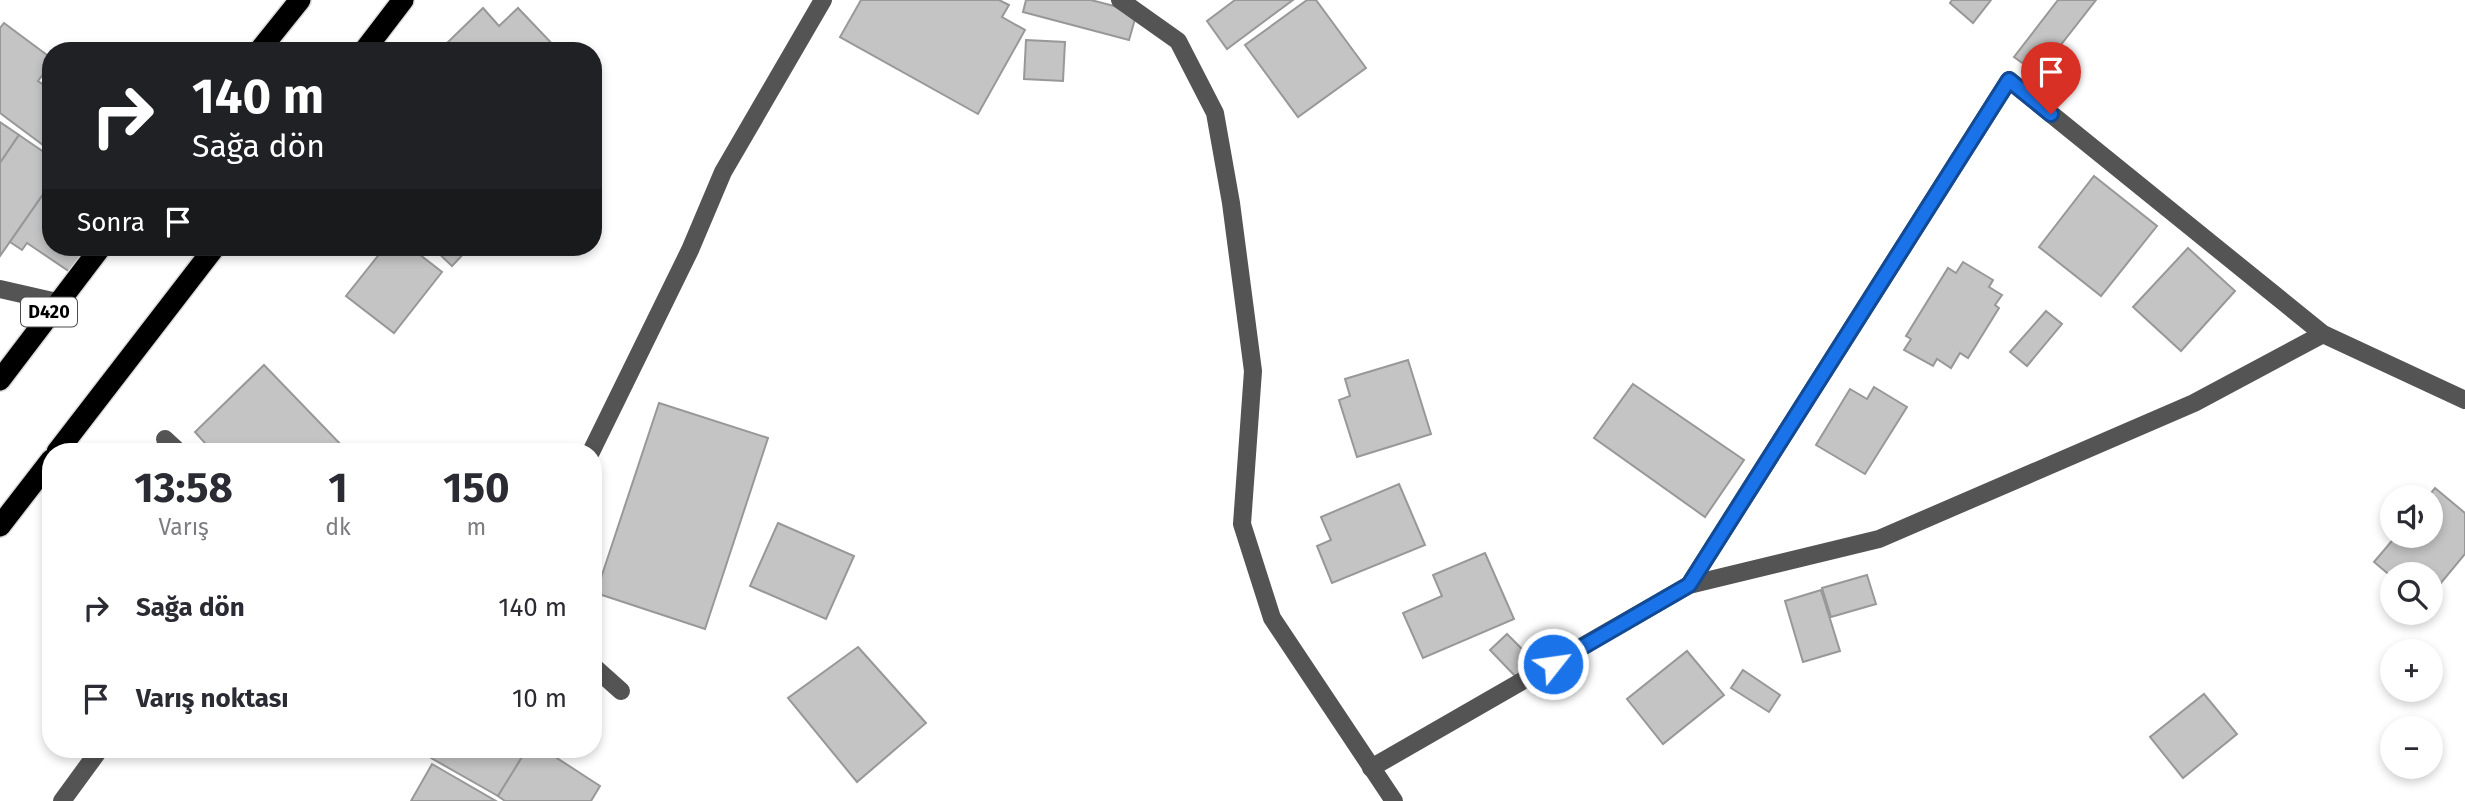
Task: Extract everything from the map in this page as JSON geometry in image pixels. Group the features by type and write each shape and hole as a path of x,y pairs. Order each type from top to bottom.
{"highway":[{"path":"266,42 300,0"},
{"path":"371,42 403,0"},
{"name":"D420","path":"0,380 94,256"},
{"path":"64,443 208,256"},
{"path":"0,526 42,472"}],"street":[{"path":"595,443 690,250 723,172 823,0"},
{"path":"1120,0 1178,41 1215,113 1231,203 1253,371 1242,524 1272,618 1394,801"},
{"path":"1689,585 2009,80 2323,334 2465,400"},
{"path":"0,289 57,302"},
{"path":"1371,768 1689,585 1879,539 2194,403 2323,334"},
{"path":"165,439 169,443"},
{"path":"602,674 621,691"},
{"path":"62,801 93,758"}],"building":[{"path":"861,0 999,0 1009,5 1002,17 1025,30 978,114 840,37"},
{"path":"1026,0 1091,0 1137,12 1129,40 1023,12"},
{"path":"1235,0 1293,0 1227,49 1207,21"},
{"path":"1307,0 1316,0 1366,68 1298,117 1245,45"},
{"path":"1952,0 1991,0 1973,23 1950,3"},
{"path":"2058,0 2096,0 2038,74 2014,57"},
{"path":"483,8 499,26 518,8 550,42 448,42"},
{"path":"4,23 42,51 42,76 38,81 42,84 42,144 0,113 0,28"},
{"path":"1026,40 1065,42 1063,81 1024,79"},
{"path":"0,122 19,135 0,163"},
{"path":"19,135 42,151 42,196 0,256 0,163"},
{"path":"2094,176 2157,226 2101,296 2039,247"},
{"path":"42,196 42,253 27,243 22,250 10,242"},
{"path":"2188,248 2235,291 2181,351 2133,307"},
{"path":"46,256 86,256 73,274"},
{"path":"378,256 422,256 442,272 394,333 346,296"},
{"path":"441,256 461,256 452,266"},
{"path":"1963,262 1993,280 1989,287 2002,295 1995,305 1999,308 1968,358 1960,353 1951,368 1937,359 1933,366 1904,350 1911,339 1906,336 1948,268 1956,273"},
{"path":"2046,311 2062,324 2027,366 2010,352"},
{"path":"1408,360 1431,434 1357,457 1339,400 1350,396 1345,379"},
{"path":"264,365 339,443 205,443 195,432"},
{"path":"1633,384 1744,460 1705,517 1594,438"},
{"path":"1874,387 1907,407 1865,474 1816,445 1850,389 1867,399"},
{"path":"659,403 768,438 705,629 602,595 602,575"},
{"path":"1399,484 1425,545 1332,583 1317,546 1331,540 1321,517"},
{"path":"2443,495 2465,513 2465,554 2443,581 2443,562 2380,562 2380,567 2374,562 2386,548 2443,548"},
{"path":"778,523 854,556 826,619 750,586"},
{"path":"1485,553 1514,619 1423,658 1403,613 1442,596 1433,575"},
{"path":"1867,575 1876,604 1831,617 1822,588"},
{"path":"1821,590 1840,651 1803,662 1785,601"},
{"path":"1507,634 1533,660 1516,677 1490,650"},
{"path":"858,647 926,723 857,782 788,698"},
{"path":"1687,651 1724,695 1663,744 1627,699"},
{"path":"1743,670 1780,695 1769,712 1731,688"},
{"path":"2204,694 2237,734 2183,778 2150,737"},
{"path":"431,758 521,758 498,796"},
{"path":"521,758 557,758 600,786 591,801 505,801 498,796"},
{"path":"432,764 496,801 411,801"}],"route":[{"path":"1553,664 1689,585 2009,80 2051,114"}]}
